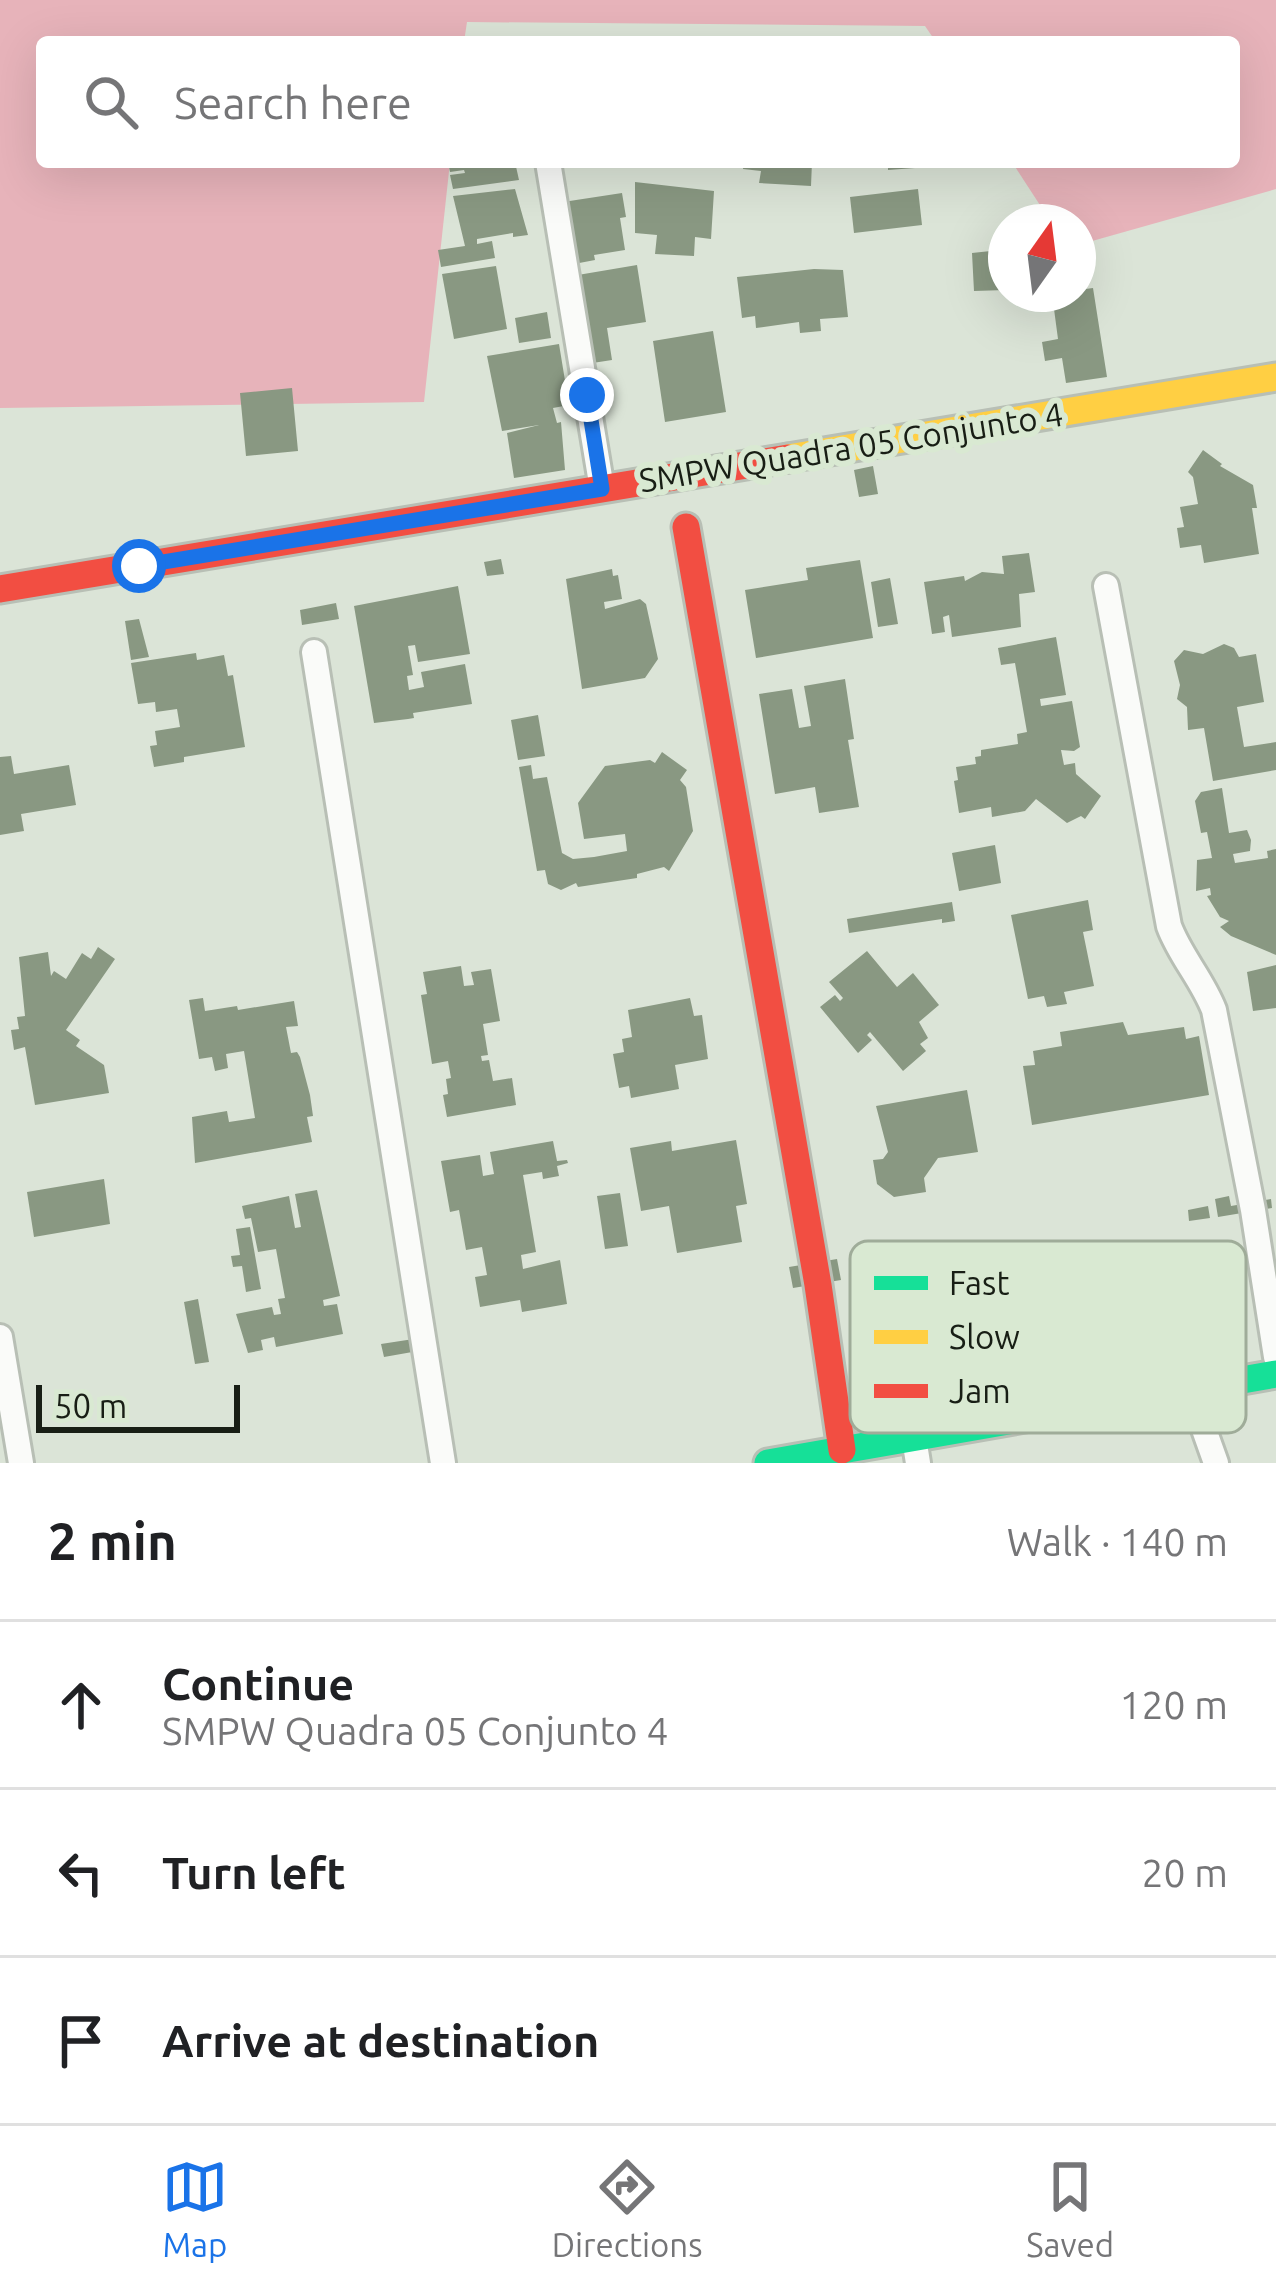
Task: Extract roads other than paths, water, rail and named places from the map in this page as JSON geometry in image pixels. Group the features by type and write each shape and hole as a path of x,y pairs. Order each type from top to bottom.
{"street":[{"path":"549,168 602,489"},
{"name":"SMPW Quadra 05 Conjunto 4","path":"0,589 1276,377"},
{"path":"686,527 814,1262 842,1450"},
{"path":"1106,586 1169,926 1214,1010 1276,1358"},
{"path":"314,652 443,1463"},
{"path":"0,1337 21,1463"},
{"path":"1246,1380 1276,1375"},
{"path":"768,1463 842,1450 916,1450 994,1433"},
{"path":"1205,1433 1216,1463"}]}
